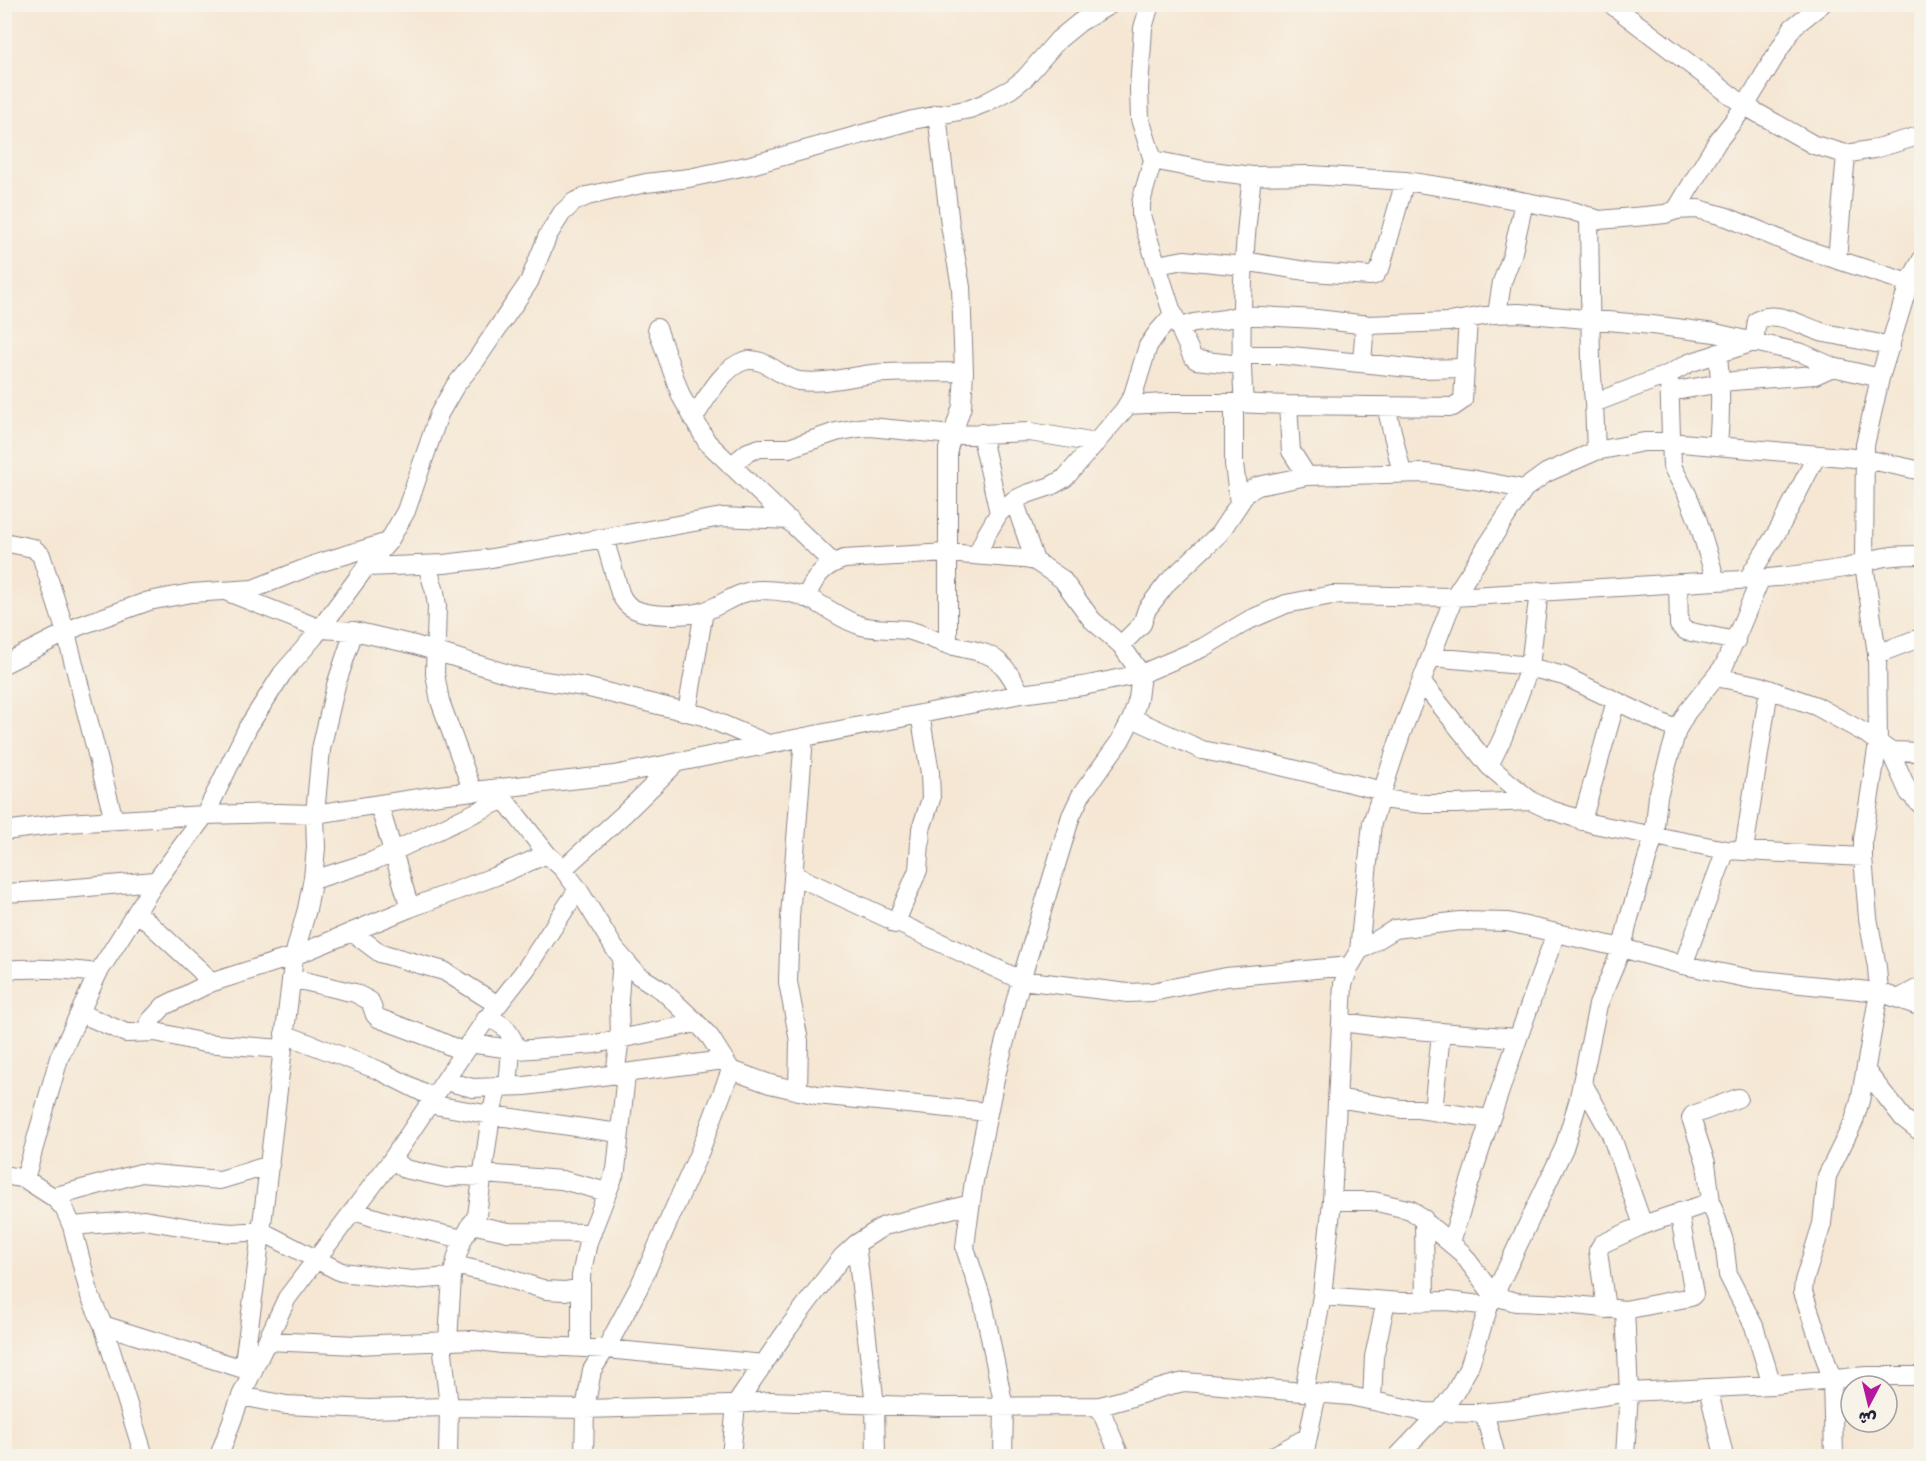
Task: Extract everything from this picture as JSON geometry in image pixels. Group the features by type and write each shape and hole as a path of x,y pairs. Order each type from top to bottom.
{"street":[{"path":"25,1179 59,1058 98,973 156,881 205,815 249,727 282,674 321,629 366,567 389,541 405,511 439,414 455,386 476,360 529,282 555,222 574,202 587,196 751,165 937,114 970,109 1011,89 1025,78 1058,40 1080,22 1111,4"},
{"path":"1150,4 1143,28 1139,89 1140,119 1153,160 1144,191 1141,216 1176,322 1194,359 1241,360 1282,355 1419,369 1465,368"},
{"path":"1611,4 1745,106 1814,145 1846,154 1874,149 1922,135"},
{"path":"1676,210 1717,142 1745,106 1793,27 1822,4"},
{"path":"937,114 950,225 961,287 964,372 962,406 948,449 948,645"},
{"path":"1837,260 1846,154"},
{"path":"1153,160 1203,170 1252,176 1311,175 1405,181 1573,211 1599,220 1698,209 1727,217 1801,248 1916,284"},
{"path":"1239,503 1234,464 1241,360 1243,263 1252,176"},
{"path":"1157,265 1184,260 1243,263 1312,272 1375,275 1381,266 1405,181"},
{"path":"1497,314 1502,282 1512,256 1524,202"},
{"path":"1589,216 1588,267 1596,451"},
{"path":"1834,1456 1832,1379 1803,1293 1804,1281 1822,1224 1827,1176 1854,1120 1860,1101 1879,992 1868,918 1863,857 1863,839 1884,747 1877,654 1864,564 1865,445 1880,378 1916,284 1922,259"},
{"path":"977,555 999,513 1026,494 1051,486 1065,478 1096,443 1133,395 1149,346 1157,333 1176,322 1194,323 1241,315 1365,324 1422,324 1519,313 1715,333 1802,353 1833,367 1880,378"},
{"path":"1754,342 1757,321 1767,317 1784,318 1826,333 1891,346"},
{"path":"1127,405 1239,403 1453,406 1463,400 1468,319"},
{"path":"1362,362 1365,324"},
{"path":"657,328 681,396 707,442 833,563"},
{"path":"1716,581 1698,521 1672,466 1669,383 1689,363 1754,342"},
{"path":"1718,353 1721,384 1718,446"},
{"path":"693,418 717,383 733,367 744,361 755,360 764,363 791,379 801,381 833,380 874,374 964,372"},
{"path":"1594,404 1669,383 1721,384 1815,375 1833,367"},
{"path":"1288,405 1292,451 1307,476"},
{"path":"1386,406 1401,473"},
{"path":"731,466 748,452 760,448 789,448 836,432 870,427 952,435 1030,432 1096,443"},
{"path":"981,433 999,513"},
{"path":"1304,1456 1308,1437 1332,1201 1343,984 1354,958 1372,823 1401,734 1454,597 1524,489 1546,473 1596,451 1644,442 1671,442 1866,459 1922,471"},
{"path":"1398,1456 1440,1412 1455,1392 1468,1367 1491,1301 1564,1148 1578,1102 1598,1005 1622,948 1654,836 1658,796 1677,730 1687,712 1724,666 1736,641 1753,580 1817,455"},
{"path":"1121,645 1142,624 1147,609 1168,582 1219,534 1247,492 1258,486 1307,476 1401,473 1435,474 1524,489"},
{"path":"1014,501 1035,561"},
{"path":"366,567 427,565 486,559 722,517 790,520"},
{"path":"604,538 620,593 628,605 643,612 663,615 704,611 731,597 760,590 781,592 815,602 840,618 861,626 880,630 909,631 948,645 986,654 1002,663 1021,694"},
{"path":"4,664 79,626 149,601 191,593 253,589 316,564 389,541"},
{"path":"4,542 33,548 42,555 66,633 114,820"},
{"path":"805,598 820,572 844,559 947,553 1035,561 1062,579 1096,625 1121,645 1141,674 1138,699 1132,718 1120,741 1081,795 1071,816 1021,980 995,1079 970,1204 965,1248 983,1302 1004,1407 1003,1456"},
{"path":"4,831 66,823 205,815 315,814 473,792 500,794 614,775 1021,694 1083,686 1141,674 1202,648 1249,620 1286,604 1332,595 1454,597 1753,580 1864,564 1877,559 1902,555 1922,555"},
{"path":"427,565 437,606 435,674 440,701 473,792"},
{"path":"1678,583 1679,625 1686,631 1736,641"},
{"path":"225,591 321,629 354,631 435,651 518,677 585,687 703,716 768,744"},
{"path":"1489,766 1503,737 1530,666 1539,591"},
{"path":"687,712 704,611"},
{"path":"219,1456 248,1370 261,1232 291,978 294,956 313,880 316,848 315,814 321,749 336,685 354,631"},
{"path":"1877,654 1914,640 1922,640"},
{"path":"1431,657 1530,666 1564,676 1677,730"},
{"path":"1715,677 1757,685 1816,706 1865,733 1884,747 1909,793 1922,806"},
{"path":"1422,682 1489,766 1531,801 1548,809 1582,821 1735,850 1863,857"},
{"path":"1683,965 1735,850 1757,772 1769,689"},
{"path":"1582,821 1616,701"},
{"path":"895,924 918,870 921,829 931,799 930,773 920,714"},
{"path":"1132,718 1202,750 1264,762 1381,795 1425,804 1531,801"},
{"path":"798,1091 799,1041 788,982 790,917 804,737"},
{"path":"1884,747 1922,752"},
{"path":"563,869 676,763"},
{"path":"313,880 373,861 500,794"},
{"path":"500,794 578,889 622,957 638,975 663,991 697,1023 710,1037 728,1065"},
{"path":"379,805 410,908"},
{"path":"144,1032 164,1006 210,983 294,956 547,854"},
{"path":"794,875 895,924 1021,980 1128,993 1152,992 1226,977 1354,958 1395,929 1460,921 1508,922 1622,948 1683,965 1751,979 1879,992 1922,1006"},
{"path":"4,893 156,881"},
{"path":"248,1370 267,1341 287,1298 393,1159 466,1048 526,969 578,889"},
{"path":"137,912 201,971 210,983"},
{"path":"352,932 380,953 444,971 492,1012 507,1028 514,1050 491,1115 477,1215 467,1232 454,1271 445,1341 448,1456"},
{"path":"1451,1242 1516,1038 1556,933"},
{"path":"581,1348 580,1276 592,1233 616,1170 620,1133 619,999 622,957"},
{"path":"4,970 34,967 98,973"},
{"path":"291,978 355,993 370,1001 378,1017 432,1038 466,1048 514,1050 595,1044 697,1023"},
{"path":"1900,998 1922,986"},
{"path":"80,1012 126,1033 156,1032 204,1043 283,1041 378,1070 431,1101 491,1115 620,1133"},
{"path":"1341,1022 1441,1033 1516,1038"},
{"path":"1433,1111 1441,1033"},
{"path":"445,1081 473,1088 534,1085 621,1075 681,1065 728,1065 770,1084 798,1091 988,1112"},
{"path":"584,1456 585,1408 592,1370 606,1349 639,1287 700,1151 728,1065"},
{"path":"1866,1071 1903,1118 1922,1133"},
{"path":"1582,1082 1610,1132 1643,1225"},
{"path":"1337,1098 1402,1109 1489,1119"},
{"path":"1738,1098 1693,1115 1691,1118 1706,1163 1711,1202 1724,1241 1728,1275 1754,1326 1772,1386"},
{"path":"393,1159 405,1169 447,1178 483,1176 562,1180 607,1192"},
{"path":"53,1197 141,1173 220,1180 270,1164"},
{"path":"4,1175 25,1179 53,1197 64,1208 72,1226 90,1296 103,1325 144,1456"},
{"path":"1332,1201 1373,1201 1411,1210 1462,1253 1491,1301"},
{"path":"1606,1309 1598,1251 1600,1246 1643,1225 1711,1202"},
{"path":"731,1456 736,1404 789,1327 842,1257 856,1244 884,1226 970,1204"},
{"path":"354,1211 385,1221 467,1232 592,1233"},
{"path":"1322,1296 1386,1301 1564,1304 1625,1310 1691,1297 1694,1294 1678,1212"},
{"path":"1424,1219 1425,1302"},
{"path":"72,1226 144,1220 209,1231 261,1232 341,1272 357,1275 412,1280 454,1271 497,1275 546,1290 581,1288"},
{"path":"856,1244 875,1405 876,1456"},
{"path":"1372,1400 1374,1357 1386,1301"},
{"path":"1625,1310 1629,1392 1625,1456"},
{"path":"103,1325 248,1370"},
{"path":"267,1341 357,1345 473,1340 502,1344 606,1349 764,1364"},
{"path":"241,1396 286,1405 369,1409 585,1408 770,1401 941,1407 1099,1406 1121,1402 1162,1387 1185,1382 1311,1392 1372,1400 1424,1412 1484,1412 1629,1392 1772,1386 1866,1376 1922,1376"},
{"path":"1708,1388 1724,1456"},
{"path":"1099,1406 1120,1456"},
{"path":"1484,1412 1496,1456"},
{"path":"1273,1456 1308,1437"}]}
